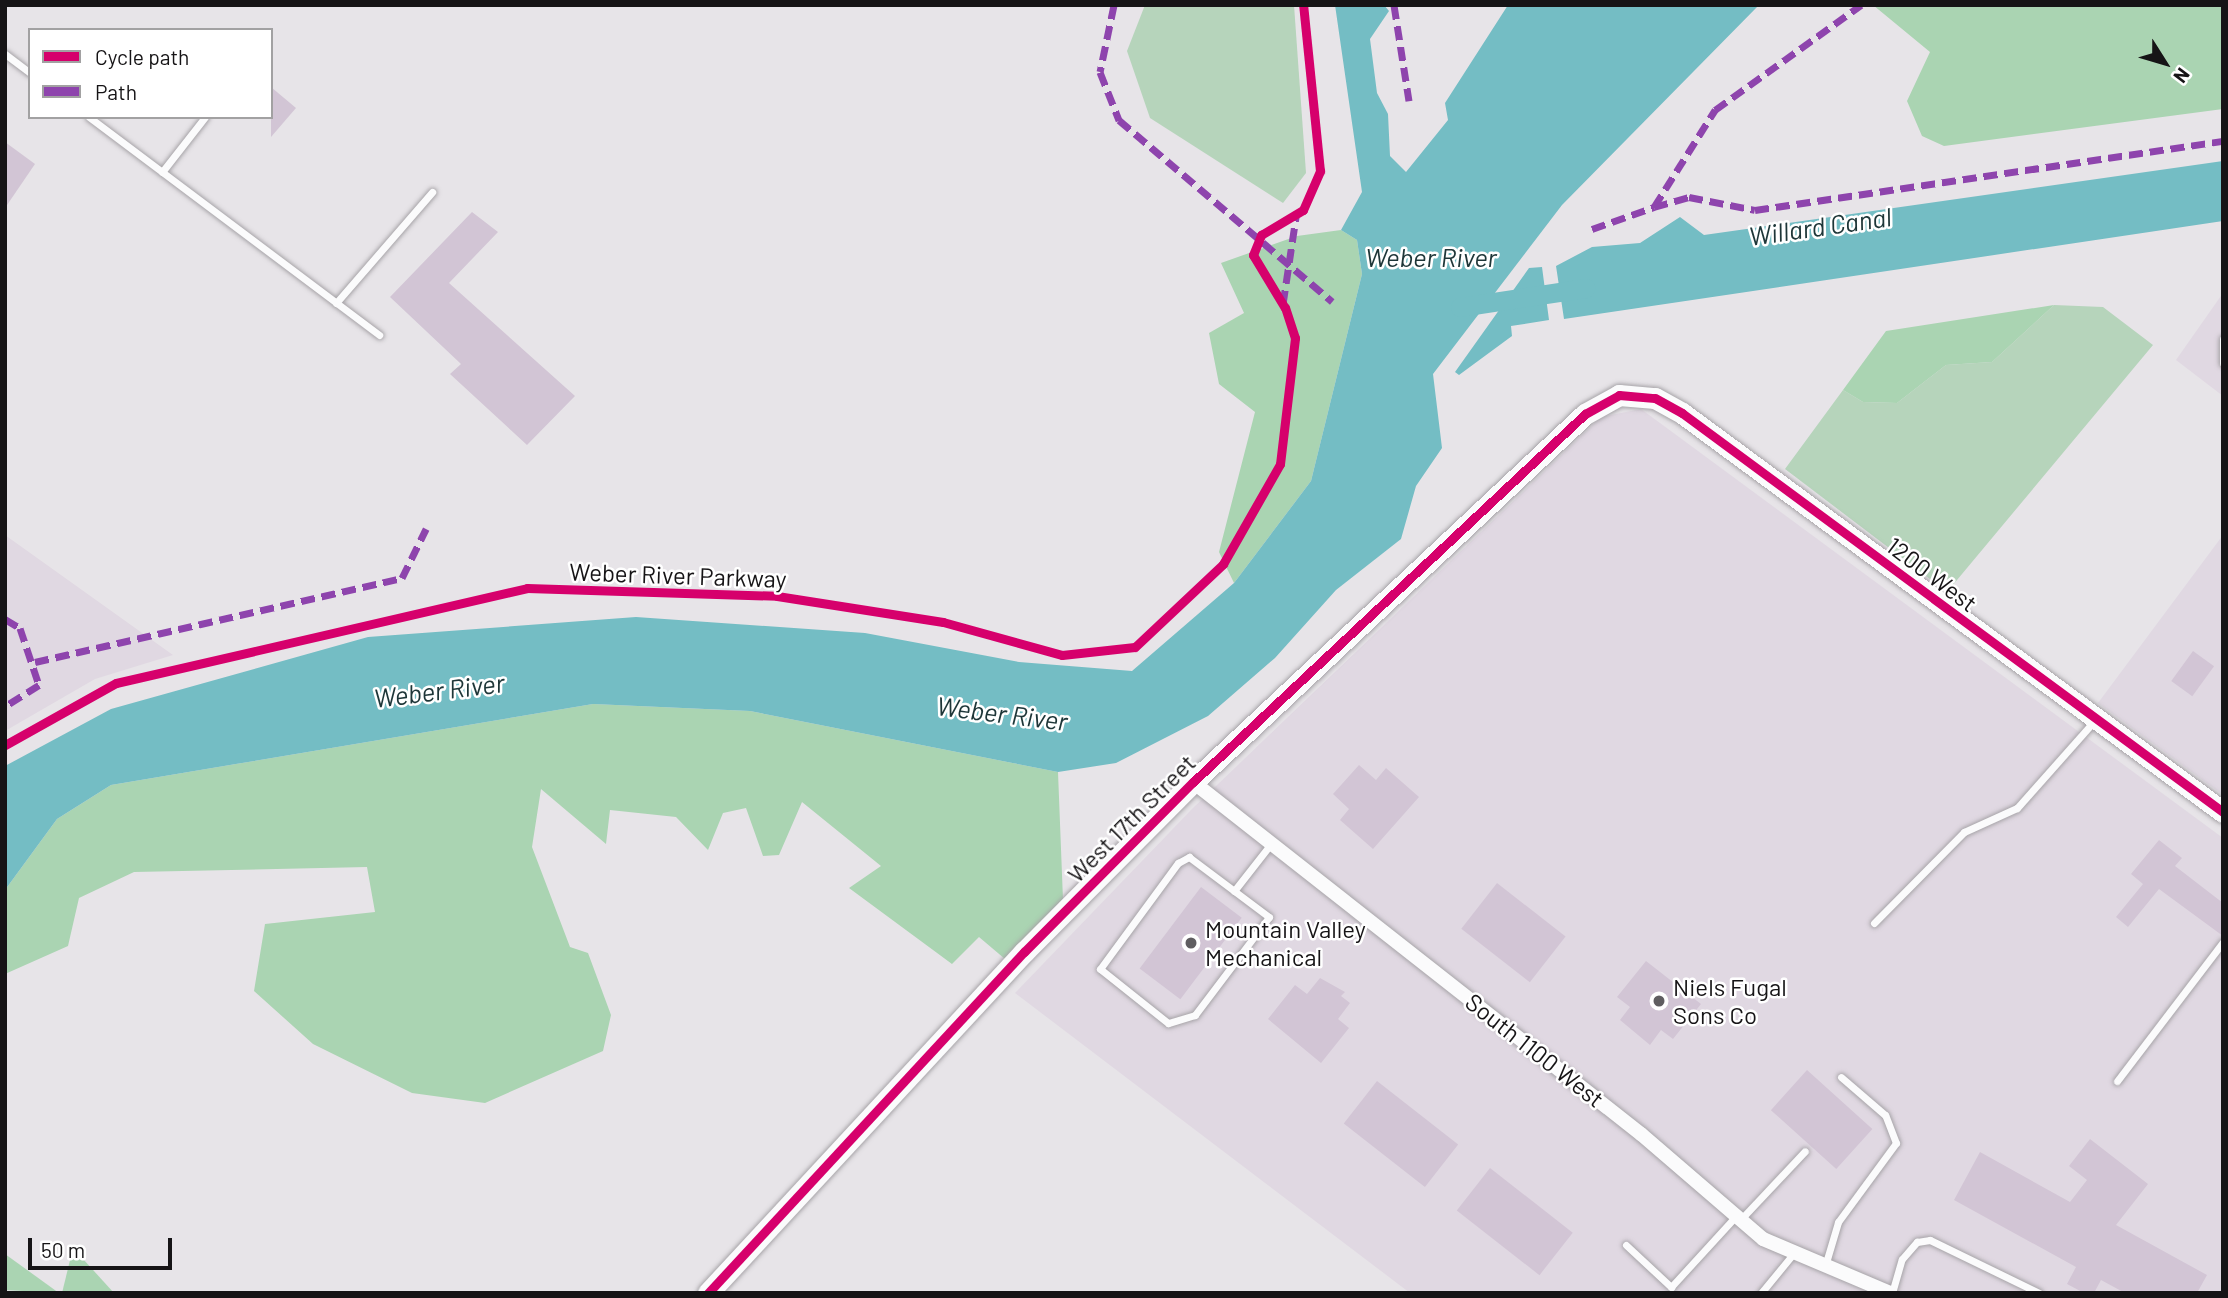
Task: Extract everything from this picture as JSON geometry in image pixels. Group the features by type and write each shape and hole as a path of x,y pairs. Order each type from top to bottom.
{"street":[{"name":"1200 West","path":"1609,398 1643,395 1667,403 2223,812"},
{"name":"West 17th Street","path":"708,1293 1024,952 1193,782 1585,414 1609,398"},
{"name":"South 1100 West","path":"1193,782 1739,1217 1793,1254 1891,1293"}],"lane":[{"path":"5,54 28,71"},
{"path":"92,119 379,335"},
{"path":"162,172 203,119"},
{"path":"336,303 432,192"},
{"path":"2221,362 2223,339"},
{"path":"1874,923 1964,832 2017,808 2096,719"},
{"path":"1234,891 1270,845"},
{"path":"1184,858 1234,891 1269,917 1195,1015 1158,1019 1103,975 1101,962 1184,858"},
{"path":"2118,1081 2223,942"},
{"path":"1824,1266 1838,1222 1896,1143 1885,1115 1841,1077"},
{"path":"1671,1287 1805,1151"},
{"path":"1891,1293 1902,1259 1917,1242 1930,1240 2039,1293"},
{"path":"1626,1245 1679,1293"},
{"path":"1761,1293 1793,1254"}],"shaded area":[{"path":"2223,293 2223,396 2176,360"},
{"path":"1641,409 2223,838 2223,1293 1410,1293 1015,993 1192,809 1601,417"},
{"path":"5,535 173,655 95,679 5,731"},
{"path":"2223,535 2223,795 2098,703"}],"green space":[{"path":"1145,5 1294,5 1306,173 1283,203 1150,118 1127,51"},
{"path":"1873,5 2223,5 2223,109 1944,146 1922,136 1907,101 1930,52"},
{"path":"1341,230 1357,240 1362,274 1311,481 1234,583 1219,552 1255,412 1219,384 1209,333 1244,313 1221,263 1297,236"},
{"path":"2054,305 2103,307 2153,345 1947,592 1785,469 1843,390 1863,402 1897,403 1946,365 1992,362"},
{"path":"2054,305 1992,362 1946,365 1897,403 1863,402 1843,390 1886,331"},
{"path":"593,704 750,711 1058,772 1063,900 1005,959 979,937 952,964 849,888 881,866 802,802 779,855 763,856 746,808 723,813 708,850 676,817 610,810 606,844 541,789 532,847 570,947 588,953 611,1015 603,1051 485,1103 412,1093 313,1044 254,991 265,924 375,912 367,867 134,872 79,898 68,946 5,974 5,890 57,819 111,785"},
{"path":"73,1248 114,1293 62,1293"},
{"path":"5,1254 59,1293 5,1290"}],"water":[{"name":"Weber River","path":"1335,5 1384,5 1389,11 1370,39 1377,93 1388,114 1390,156 1406,172 1448,120 1445,103 1508,5 1759,5 1562,205 1433,374 1442,448 1416,486 1401,539 1336,590 1275,658 1208,716 1116,763 1058,772 750,711 593,704 111,785 57,819 5,890 5,766 111,709 368,637 636,617 865,633 1019,662 1132,671 1234,583 1311,481 1362,274 1357,240 1341,230 1362,192"},
{"path":"2223,161 2223,221 1564,319 1556,266 1592,247 1640,243 1680,217 1704,235"},
{"path":"1542,267 1549,320 1511,326 1512,336 1459,375 1455,372 1529,268"}],"building":[{"path":"273,89 296,108 271,137 273,119"},
{"path":"5,142 35,164 5,208"},
{"path":"472,212 498,232 449,283 575,396 527,445 450,374 461,364 390,297"},
{"path":"2193,651 2214,666 2192,696 2171,681"},
{"path":"1359,765 1376,780 1386,768 1419,797 1373,849 1340,820 1349,809 1333,794"},
{"path":"2159,840 2182,858 2175,866 2223,903 2223,936 2159,889 2128,927 2116,917 2143,884 2131,874"},
{"path":"1497,883 1566,937 1530,982 1461,929"},
{"name":"Mountain Valley Mechanical","path":"1201,887 1242,918 1180,999 1140,968"},
{"name":"Niels Fugal Sons Co","path":"1646,961 1701,1004 1673,1039 1661,1030 1650,1045 1620,1020 1630,1007 1617,997"},
{"path":"1320,978 1345,992 1341,996 1350,1003 1338,1019 1349,1028 1321,1063 1268,1019 1295,985 1307,994"},
{"path":"1807,1070 1872,1129 1836,1169 1771,1110"},
{"path":"1377,1081 1458,1144 1425,1187 1344,1124"},
{"path":"2090,1139 2148,1184 2116,1225 2207,1275 2197,1293 2125,1293 2101,1280 2094,1293 2084,1293 2067,1284 2076,1267 1954,1200 1980,1152 2070,1202 2087,1180 2069,1166"},
{"path":"1490,1168 1573,1233 1539,1275 1457,1211"}],"waterway":[{"name":"Willard Canal","path":"1460,307 1586,288"}],"marked path":[{"path":"1114,5 1100,72 1119,120 1332,301"},
{"path":"1394,5 1409,101"},
{"path":"1592,229 1654,207 1715,110 1861,5"},
{"path":"1654,207 1689,197 1755,210 2223,141"},
{"path":"1283,304 1296,217"},
{"path":"35,662 402,578 426,529"},
{"path":"5,619 20,628 39,685 5,706"}],"cycle path":[{"name":"Weber River Parkway","path":"5,745 116,683 527,588 777,596 943,622 1062,655 1135,647 1223,564 1280,464 1295,338 1285,308 1253,255 1261,235 1303,210 1320,171 1303,5"},
{"path":"708,1293 1024,952 1193,782 1585,414 1619,395 1655,398 1682,413 2223,812"}],"place":[{"name":"Mountain Valley Mechanical","path":"1191,943"},
{"name":"Niels Fugal Sons Co","path":"1659,1001"}]}
